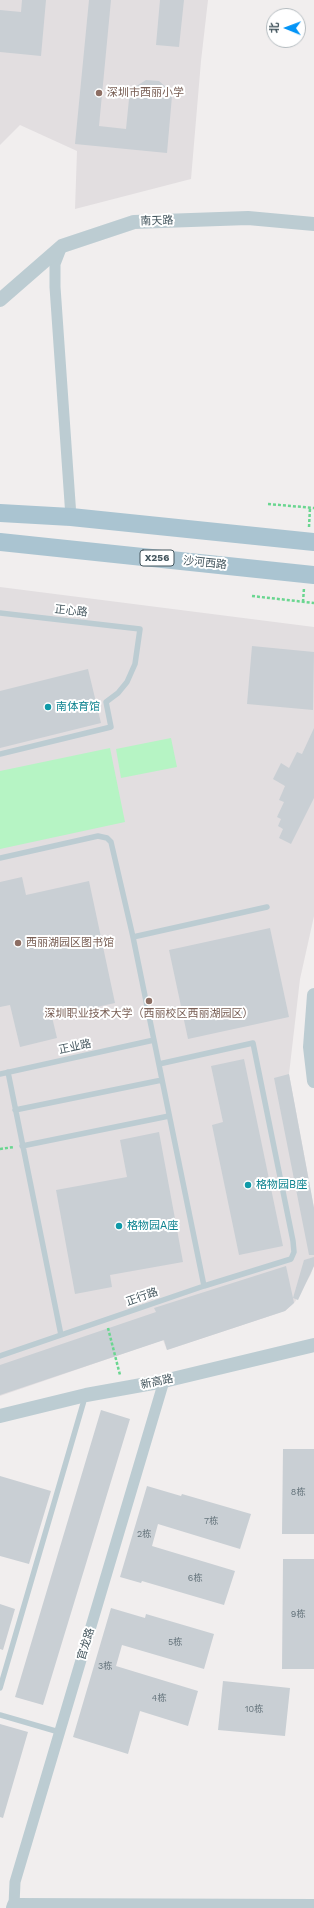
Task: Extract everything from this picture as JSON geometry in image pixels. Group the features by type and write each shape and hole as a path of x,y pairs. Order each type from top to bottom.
{"main road":[{"path":"0,513 70,517 314,542"},
{"name":"沙河西路","path":"0,542 314,575"}],"street":[{"name":"南天路","path":"0,300 62,246 134,222 248,218 314,224"},
{"path":"62,246 55,264 55,286 70,517"},
{"path":"313,1001 310,1047 314,1081"},
{"name":"新高路","path":"0,1416 86,1395 164,1381 314,1345"},
{"name":"官龙路","path":"13,1907 15,1882 164,1381"},
{"path":"13,1907 314,1906"}],"lane":[{"name":"正心路","path":"0,613 140,629 135,664 127,682 118,694 106,702 112,727 0,754"},
{"path":"0,858 98,836 107,838 113,848 133,937 204,1286"},
{"path":"133,937 267,906"},
{"name":"正业路","path":"0,1074 154,1040"},
{"name":"正行路","path":"0,1356 204,1286 291,1259 294,1252 293,1241 253,1043 159,1064"},
{"path":"8,1072 61,1335"},
{"path":"15,1110 162,1080"},
{"path":"22,1146 169,1116"},
{"path":"0,1688 86,1395"},
{"path":"0,1715 59,1732"}],"path":[{"path":"268,504 314,508"},
{"path":"252,596 314,603"},
{"path":"0,1149 22,1146"},
{"path":"106,1320 124,1389"}],"shaded area":[{"name":"深圳市西丽小学","path":"0,0 208,0 201,61 191,179 75,209 77,151 20,125 0,145"},
{"name":"深圳职业技术大学（西丽校区西丽湖园区）","path":"0,587 314,627 314,916 300,979 289,1074 314,1208 314,1265 311,1274 295,1302 285,1311 167,1350 163,1340 0,1396"}],"green space":[{"path":"171,738 177,767 121,778 116,749"},
{"path":"110,748 125,822 0,849 0,771"}],"building":[{"path":"22,0 46,0 41,56 0,52 0,10 21,12"},
{"path":"89,0 111,0 99,126 126,129 129,99 135,87 146,80 159,81 169,90 172,96 167,153 75,144"},
{"path":"160,0 184,0 179,47 156,45"},
{"path":"252,646 314,652 313,710 247,704"},
{"name":"南体育馆","path":"88,669 101,723 0,748 0,691"},
{"path":"314,728 314,798 291,844 279,838 283,829 278,826 281,819 277,817 284,802 279,800 285,786 273,779 281,763 289,768 297,752 302,754"},
{"path":"22,877 26,895 89,881 115,1003 52,1017 57,1038 20,1047 10,1005 0,1007 0,882"},
{"path":"270,928 289,1017 188,1039 169,950"},
{"name":"格物园B座","path":"244,1059 283,1246 239,1255 212,1125 223,1122 211,1066"},
{"path":"289,1074 314,1208 314,1255 309,1255 274,1078"},
{"name":"格物园A座","path":"159,1132 183,1262 110,1275 112,1287 75,1294 56,1190 127,1177 120,1140"},
{"path":"314,1257 314,1266 298,1300 293,1298 304,1260"},
{"path":"286,1266 294,1303 285,1311 167,1350 164,1340 0,1395 0,1365 156,1312 154,1308"},
{"path":"101,1410 130,1419 43,1705 15,1697"},
{"path":"283,1449 314,1449 314,1534 282,1534"},
{"path":"0,1476 51,1491 29,1564 0,1556"},
{"path":"147,1486 181,1496 182,1494 251,1514 240,1549 158,1524 152,1546 235,1571 224,1605 142,1581 141,1583 120,1577"},
{"path":"283,1559 314,1559 314,1669 282,1669"},
{"path":"0,1604 15,1609 3,1650 0,1649"},
{"path":"111,1608 145,1618 146,1614 214,1634 204,1669 122,1645 116,1666 198,1691 188,1726 140,1711 128,1754 73,1737"},
{"path":"223,1681 290,1688 285,1736 218,1730"},
{"path":"0,1724 28,1732 3,1818 0,1817"}],"place":[{"name":"深圳市西丽小学","path":"99,93"},
{"name":"南体育馆","path":"48,707"},
{"name":"西丽湖园区图书馆","path":"18,943"},
{"name":"深圳职业技术大学（西丽校区西丽湖园区）","path":"149,1001"},
{"name":"格物园B座","path":"248,1185"},
{"name":"格物园A座","path":"119,1226"}]}
